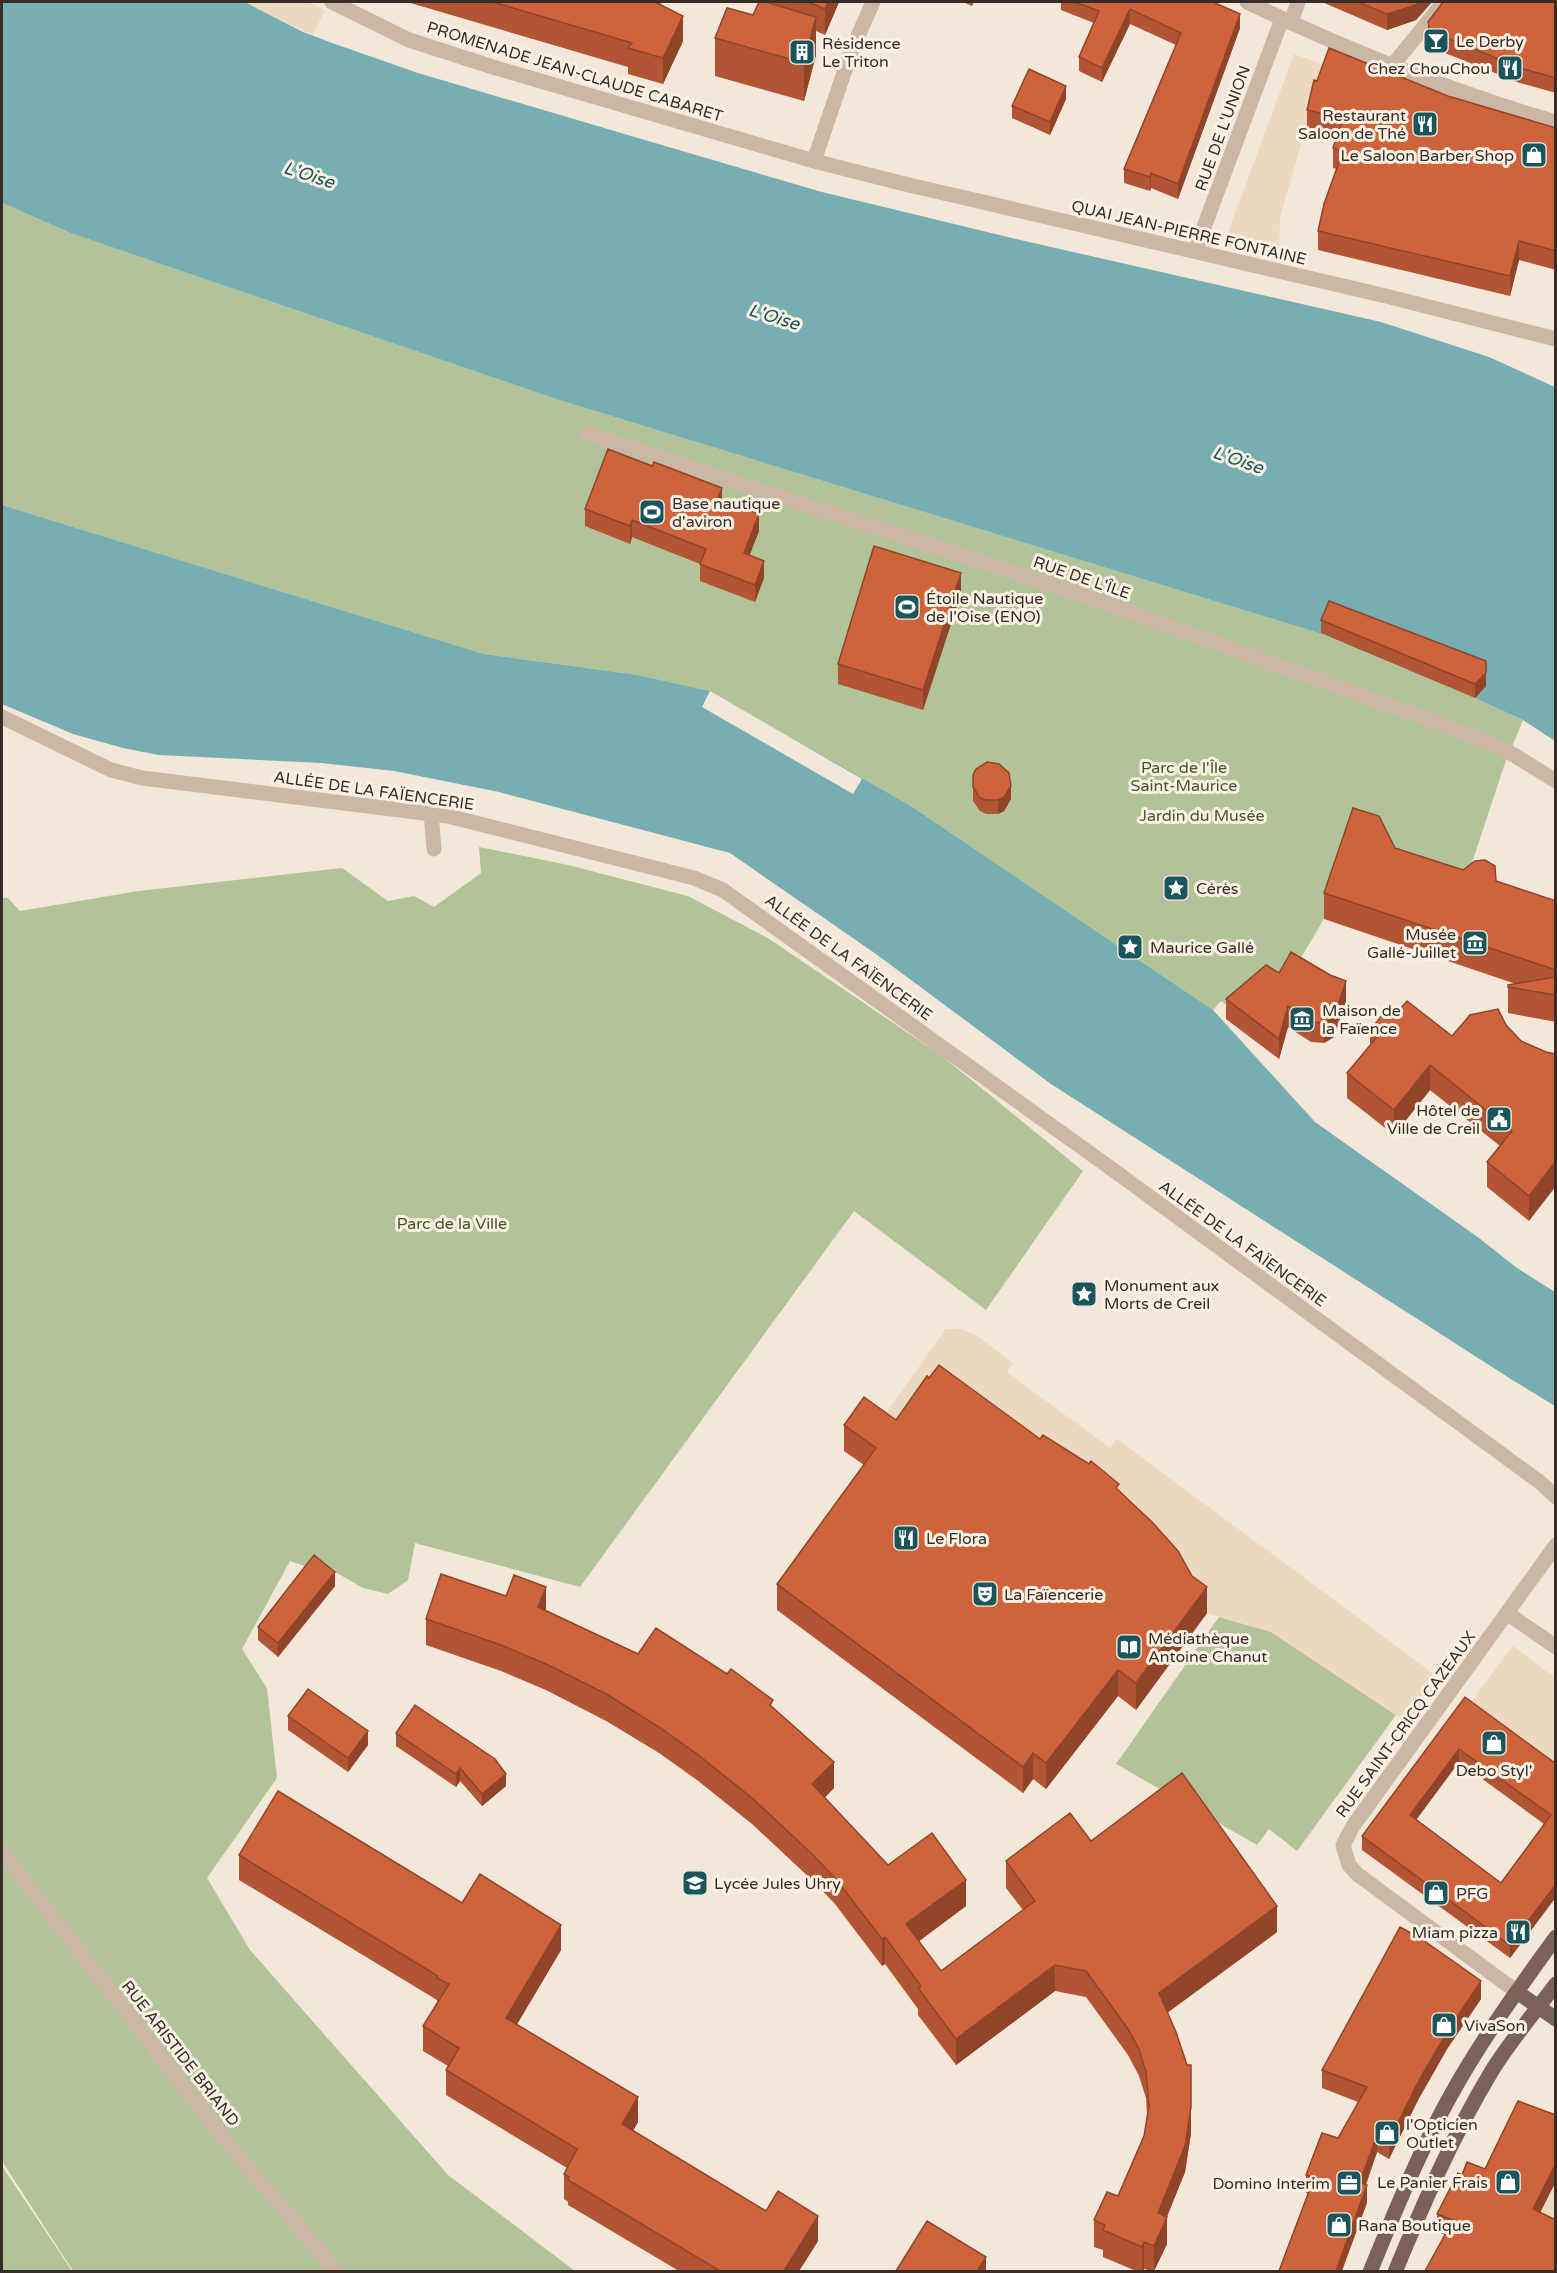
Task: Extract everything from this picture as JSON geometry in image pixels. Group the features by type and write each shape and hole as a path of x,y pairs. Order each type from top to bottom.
{"main road":[{"path":"1370,2271 1440,2114 1468,2066 1556,1937"},
{"path":"1395,2271 1428,2194 1472,2107 1495,2067 1556,1984"},
{"path":"1517,1992 1556,2019"}],"street":[{"name":"PROMENADE JEAN-CLAUDE CABARET","path":"332,2 420,43 496,68 814,161"},
{"path":"814,161 851,52 873,2"},
{"path":"1247,2 1392,66 1474,97 1556,122"},
{"name":"RUE DE L'UNION","path":"1195,251 1287,20 1298,2"},
{"path":"1392,66 1444,2"},
{"name":"QUAI JEAN-PIERRE FONTAINE","path":"814,161 1556,339"},
{"name":"RUE DE L'ÎLE","path":"586,434 1077,593 1454,729 1504,749 1556,781"},
{"name":"ALLÉE DE LA FAÏENCERIE","path":"2,717 111,770 142,778 465,819 694,878 723,890 1096,1157 1541,1483 1556,1497"},
{"path":"431,813 434,849"},
{"path":"1556,1545 1507,1613 1556,1647"},
{"name":"RUE SAINT-CRICQ CAZEAUX","path":"1507,1613 1353,1826 1343,1845 1349,1865 1357,1874 1517,1992"},
{"name":"RUE ARISTIDE BRIAND","path":"2,1851 230,2146 338,2271"}],"green space":[{"name":"Parc de l'Île Saint-Maurice","path":"2,203 73,234 556,399 1325,635 1523,720 1504,766 1461,896 1353,835 1324,919 1258,1029 1221,1001 1213,1010 911,806 710,691 638,675 484,654 2,505"},
{"name":"Parc de la Ville","path":"479,847 568,865 688,896 768,938 942,1056 1083,1171 986,1310 854,1211 580,1587 415,1543 408,1580 388,1594 363,1588 337,1573 314,1569 290,1561 242,1649 267,1688 277,1778 207,1878 250,1950 448,2175 575,2271 73,2271 2,2161 2,898 8,898 20,911 138,891 342,868 388,901 414,896 434,907 481,873"},
{"path":"1219,1617 1271,1632 1396,1715 1297,1851 1269,1829 1257,1845 1116,1764"},
{"path":"2,2166 72,2271 2,2271"}],"shaded area":[{"path":"245,2 309,2 325,10 313,35"},
{"path":"1294,54 1329,67 1314,100 1280,217 1279,252 1226,238"},
{"path":"946,1329 962,1329 977,1336 1013,1363 1007,1372 1110,1448 1117,1439 1430,1671 1437,1678 1433,1694 1408,1725 1271,1632 1207,1613 896,1446 874,1430"},
{"path":"1513,1646 1555,1678 1555,1777 1465,1710"},
{"path":"1555,2181 1555,2238 1533,2217"}],"water":[{"name":"L'Oise","path":"2,2 245,2 303,32 418,73 638,138 822,192 1016,239 1381,322 1489,357 1555,387 1555,741 1523,720 1325,635 556,399 73,234 2,203"},
{"path":"2,505 484,654 638,675 710,691 911,806 1213,1010 1315,1122 1479,1238 1517,1268 1555,1292 1555,1406 1051,1084 876,954 730,853 499,792 394,771 321,763 159,755 123,748 73,734 2,704"}],"pier":[{"path":"710,691 862,779 853,794 702,707"}],"building":[{"path":"493,2 655,2 683,16 663,58 628,48 632,43"},
{"path":"759,2 816,17 804,63 715,38 727,8 753,15"},
{"path":"808,2 828,2 825,9"},
{"path":"1075,2 1213,2 1240,14 1178,184 1151,173 1150,177 1124,169 1181,33 1130,9 1102,68 1079,57 1099,11"},
{"path":"1358,2 1419,2 1387,14"},
{"path":"1443,2 1556,2 1556,78 1520,68 1430,31 1428,22"},
{"path":"1329,48 1448,96 1556,128 1556,251 1519,241 1510,276 1318,231 1324,204 1343,151 1333,148 1343,119 1307,110 1314,80 1317,81"},
{"path":"1029,69 1066,86 1050,122 1012,106"},
{"path":"608,449 652,466 654,462 722,488 718,498 759,514 744,553 764,561 755,585 700,564 706,549 632,520 630,526 585,509"},
{"path":"874,546 961,573 923,690 838,664"},
{"path":"1329,601 1486,661 1486,673 1475,684 1321,620"},
{"path":"987,762 999,764 1009,773 1011,786 1004,797 998,800 980,798 973,787 973,775 976,769"},
{"name":"Musée Gallé-Juillet","path":"1353,808 1379,816 1395,848 1463,870 1475,861 1485,860 1495,866 1496,881 1556,901 1556,970 1324,893"},
{"path":"1291,952 1330,975 1346,981 1334,1017 1324,1023 1311,1022 1288,1006 1279,1039 1226,999 1266,965 1279,973"},
{"path":"1556,977 1556,995 1508,987 1508,985"},
{"name":"Hôtel de Ville de Creil","path":"1407,1001 1452,1036 1470,1015 1498,1009 1506,1025 1521,1041 1556,1054 1556,1161 1529,1196 1487,1162 1512,1131 1430,1065 1394,1110 1347,1073 1378,1036 1370,1030 1388,1008 1395,1015"},
{"name":"La Faïencerie","path":"939,1365 1040,1439 1043,1435 1089,1464 1091,1461 1119,1484 1116,1488 1152,1522 1178,1551 1192,1576 1207,1587 1136,1683 1118,1670 1046,1763 1033,1753 1023,1767 777,1584 876,1448 844,1425 864,1397 896,1420 927,1376 929,1378"},
{"path":"314,1555 335,1572 278,1643 258,1627"},
{"path":"441,1574 506,1596 514,1575 546,1587 538,1607 638,1654 656,1628 727,1674 731,1669 773,1700 770,1705 834,1762 812,1784 888,1865 932,1833 966,1880 906,1924 941,1971 1035,1901 1006,1861 1070,1813 1091,1841 1182,1773 1277,1906 1159,1993 1187,2065 1191,2065 1191,2107 1185,2146 1158,2213 1167,2217 1154,2246 1144,2242 1142,2247 1103,2230 1105,2225 1094,2220 1107,2192 1118,2196 1144,2136 1149,2106 1146,2072 1139,2049 1128,2029 1086,1971 1055,1965 956,2039 918,1988 921,1986 885,1937 882,1939 835,1878 752,1798 697,1754 608,1695 546,1664 501,1645 426,1619"},
{"path":"308,1689 368,1731 348,1758 288,1716"},
{"path":"1465,1697 1556,1764 1556,1884 1510,1945 1362,1836","holes":["1459,1749 1551,1815 1501,1883 1410,1815"]},
{"path":"415,1705 495,1759 506,1774 482,1794 460,1768 456,1774 396,1733"},
{"path":"278,1791 462,1903 480,1874 561,1925 506,2018 638,2097 622,2124 766,2211 778,2191 818,2216 784,2271 720,2271 568,2180 569,2177 564,2174 577,2149 446,2070 459,2048 423,2026 449,1984 239,1855"},
{"path":"1400,1927 1420,1938 1481,1981 1447,2032 1418,2082 1389,2141 1377,2135 1360,2182 1367,2185 1336,2271 1279,2271 1314,2178 1306,2175 1322,2133 1338,2138 1367,2087 1322,2070"},
{"path":"1518,2101 1556,2115 1556,2163 1533,2209 1556,2220 1556,2271 1425,2271 1453,2220 1437,2214 1458,2173 1462,2175 1467,2162 1485,2169"},
{"path":"927,2221 986,2257 977,2271 896,2271"}],"place":[{"name":"Le Derby","path":"1436,41"},
{"name":"Résidence Le Triton","path":"802,52"},
{"name":"Chez ChouChou","path":"1510,68"},
{"name":"Restaurant Saloon de Thé","path":"1425,124"},
{"name":"Le Saloon Barber Shop","path":"1534,155"},
{"name":"Base nautique d'aviron","path":"652,512"},
{"name":"Étoile Nautique de l'Oise (ENO)","path":"907,607"},
{"name":"Cérès","path":"1176,888"},
{"name":"Musée Gallé-Juillet","path":"1475,943"},
{"name":"Maurice Gallé","path":"1130,947"},
{"name":"Maison de la Faïence","path":"1302,1019"},
{"name":"Hôtel de Ville de Creil","path":"1499,1119"},
{"name":"Monument aux Morts de Creil","path":"1084,1294"},
{"name":"Le Flora","path":"906,1538"},
{"name":"La Faïencerie","path":"985,1594"},
{"name":"Médiathèque Antoine Chanut","path":"1129,1647"},
{"name":"Debo Styl'","path":"1494,1743"},
{"name":"Lycée Jules Uhry","path":"695,1883"},
{"name":"PFG","path":"1436,1893"},
{"name":"Miam pizza","path":"1518,1932"},
{"name":"VivaSon","path":"1444,2025"},
{"name":"l'Opticien Outlet","path":"1387,2133"},
{"name":"Le Panier Frais","path":"1508,2182"},
{"name":"Domino Interim","path":"1349,2183"},
{"name":"Rana Boutique","path":"1339,2225"}],"park label":[{"name":"Jardin du Musée","path":"1202,815"}]}
